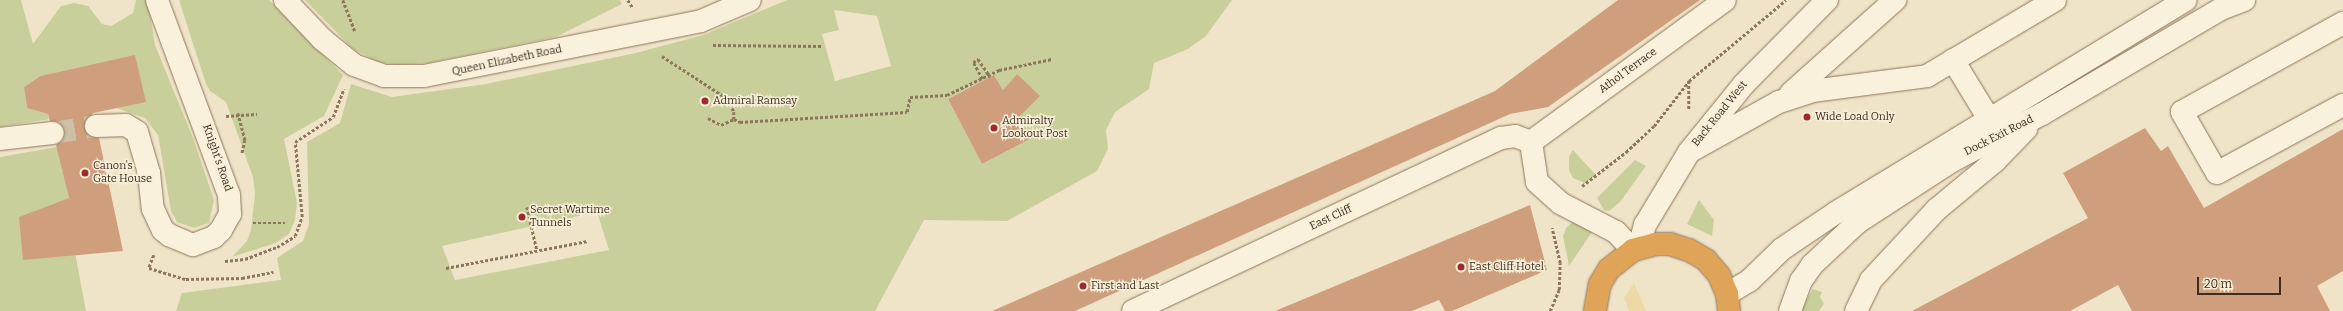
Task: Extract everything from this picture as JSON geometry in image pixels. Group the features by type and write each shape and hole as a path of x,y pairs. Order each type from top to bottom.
{"highway":[{"path":"1595,311 1600,284 1609,269 1636,249 1670,244 1689,250 1706,260 1719,275 1728,302"}],"street":[{"name":"Knight's Road","path":"96,126 126,125 137,132 146,160 156,219 163,230 176,240 193,245 214,237 221,230 230,205 204,121 157,0"},
{"name":"Queen Elizabeth Road","path":"285,0 322,39 354,65 392,76 424,76 476,68 701,21 750,0"},
{"name":"Athol Terrace","path":"1531,142 1725,0"},
{"name":"Back Road West","path":"1636,249 1645,225 1689,152 1744,84 1827,0"},
{"path":"1689,152 1779,102 1810,79 1896,0"},
{"path":"1779,102 1812,91 1927,76 2055,0"},
{"name":"Dock Exit Road","path":"1728,302 1749,280 1794,241 1989,119 2186,0"},
{"name":"Dock Exit Road","path":"1790,311 1812,265 1858,222 1952,161 2036,118 2221,9 2244,0"},
{"path":"2343,23 2182,112 2217,173 2343,105"},
{"path":"1953,60 1989,119"},
{"path":"1856,311 1871,280 1893,256 1936,210 1995,162 2036,118"},
{"path":"0,139 53,133"},
{"name":"East Cliff","path":"1133,311 1501,138 1514,136 1531,142"},
{"path":"1531,142 1537,182 1544,190 1560,203 1616,232 1636,249"}],"path":[{"path":"217,262 245,259 278,247 294,236 302,217 294,142 333,117 354,65 359,46 344,0"},
{"path":"1576,190 1626,152 1654,126 1689,81 1786,0"},
{"path":"706,45 823,46"},
{"path":"982,79 972,62 978,59 990,77"},
{"path":"734,119 740,122 907,112 910,97 947,95 999,70 1052,59"},
{"path":"714,92 732,105 734,119"},
{"path":"204,121 238,113 257,114"},
{"path":"708,118 721,125 734,119"},
{"path":"527,207 537,250"},
{"path":"246,224 284,223"},
{"path":"1550,311 1559,290 1560,263 1551,224"},
{"path":"446,268 587,241"}],"green space":[{"path":"0,0 21,0 33,44 61,6 74,3 88,6 102,24 111,26 133,13 136,0 148,0 155,45 193,138 214,200 209,223 194,228 177,222 171,211 158,135 145,118 116,108 90,65 40,76 24,87 27,108 48,114 49,119 0,127"},
{"path":"179,0 269,0 343,75 324,116 284,139 297,203 295,220 289,234 276,243 232,257 247,241 251,230 255,194 253,177 226,102 210,91 206,84"},
{"path":"305,0 620,0 622,4 556,37 428,63 397,65 378,62 353,49"},
{"path":"787,0 1232,0 1206,36 1188,49 1154,63 1149,89 1115,112 1106,130 1108,149 1097,171 1007,221 924,220 875,311 176,311 182,293 281,280 277,258 303,241 309,224 307,142 340,123 351,84 392,97 486,84 636,53 703,35","holes":["834,10 877,16 891,66 835,81 822,34 839,30","1017,74 1018,118 1030,139 982,164 948,99 994,75 1003,90","597,212 609,250 455,280 442,246"]},
{"path":"57,147 69,198 76,258 86,311 0,311 0,157"},
{"path":"1573,150 1596,175 1585,183 1573,178 1569,170 1569,157"},
{"path":"1635,160 1646,166 1620,202 1609,211 1604,210 1597,198"},
{"path":"1699,200 1714,220 1712,236 1687,224"},
{"path":"1574,221 1594,229 1569,266 1563,236 1566,228"},
{"path":"1813,289 1822,292 1820,297 1824,304 1819,311 1800,311"}],"sand":[{"path":"1634,283 1646,311 1629,311 1624,298"}],"building":[{"path":"1618,0 1700,0 1548,107 1510,114 1075,311 992,311 1495,91"},
{"name":"Canon's Gate House","path":"135,55 146,102 93,113 84,126 90,137 99,138 123,251 23,260 19,217 69,198 56,145 65,138 63,126 50,121 48,114 27,108 24,87 40,76"},
{"name":"Admiralty Lookout Post","path":"1017,74 1040,96 1018,118 1030,139 982,164 948,99 994,75 1003,90"},
{"path":"2145,128 2161,151 2168,146 2204,208 2343,129 2343,271 2317,286 2330,311 2132,311 2118,285 2070,311 1912,311 2088,218 2063,173"},
{"path":"1530,205 1547,270 1452,311 1445,311 1439,300 1412,311 1275,311"}],"tunnel":[{"path":"53,133 96,126"}],"place":[{"name":"Admiral Ramsay","path":"705,101"},
{"name":"Wide Load Only","path":"1807,117"},
{"name":"Admiralty Lookout Post","path":"994,128"},
{"name":"Canon's Gate House","path":"85,173"},
{"name":"Secret Wartime Tunnels","path":"522,217"},
{"name":"East Cliff Hotel","path":"1461,267"},
{"name":"First and Last","path":"1083,286"}]}
